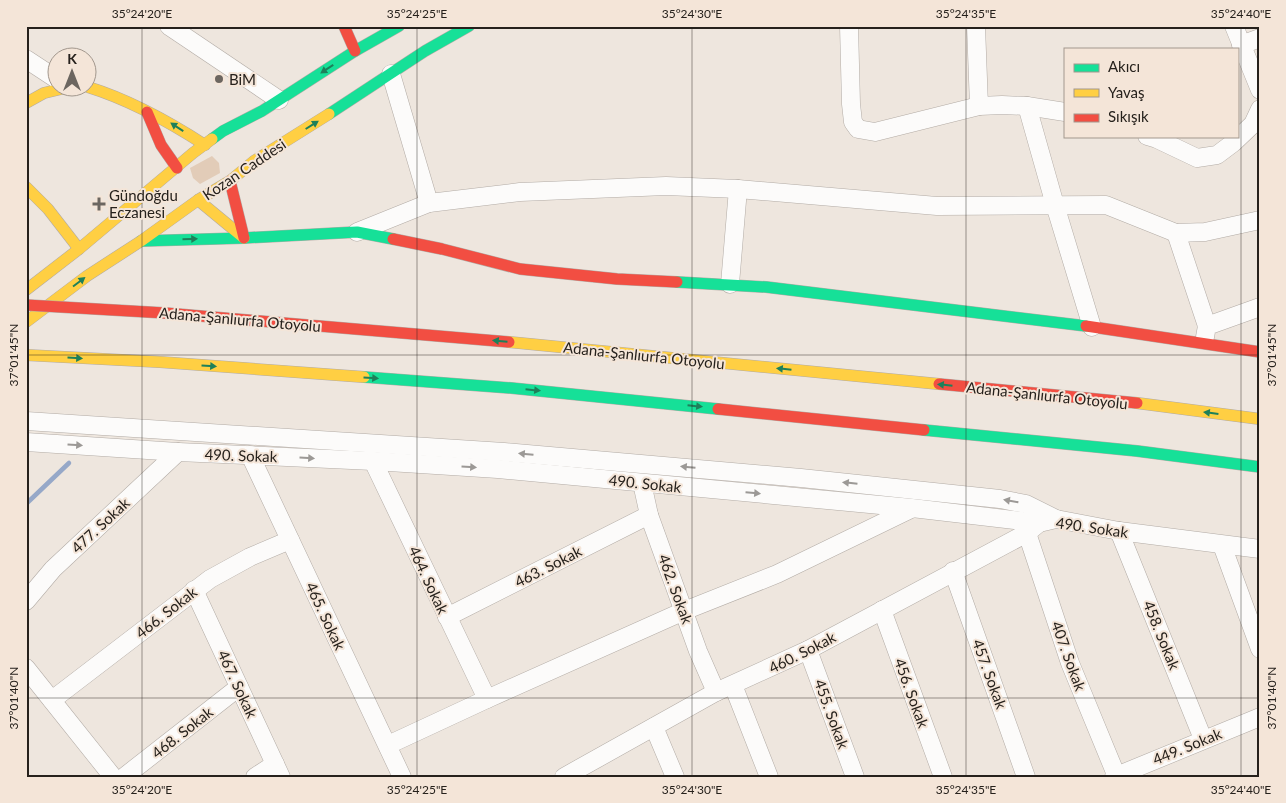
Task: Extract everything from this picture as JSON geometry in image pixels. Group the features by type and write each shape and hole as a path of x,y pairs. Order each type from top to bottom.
{"main road":[{"path":"344,26 355,51"},
{"path":"26,290 178,172 193,153 223,131 279,100 355,51 399,26"},
{"name":"Kozan Caddesi","path":"26,322 87,276 141,241 198,200 230,181 254,161 426,51 469,26"},
{"path":"98,90 167,120 205,144 220,151"},
{"path":"26,103 48,92"},
{"path":"147,112 162,145 178,172"},
{"path":"230,164 232,173 230,181 244,238"},
{"path":"26,187 38,197 57,219 79,249"},
{"path":"187,190 244,238"},
{"path":"141,241 357,232 442,249 520,269 617,279 730,284 1092,327 1260,352"},
{"name":"Adana-Şanlıurfa Otoyolu","path":"26,305 165,313 524,343 1142,404 1260,419"},
{"path":"26,355 160,362 511,388 1137,451 1260,467"}],"street":[{"path":"169,26 279,100"},
{"path":"849,26 851,104 854,122 858,129 875,132 979,106 1027,106 1064,112"},
{"path":"976,26 979,106"},
{"path":"1234,26 1260,90"},
{"path":"1241,45 1260,38"},
{"path":"26,58 48,73"},
{"path":"392,74 429,203"},
{"path":"1027,106 1092,327"},
{"path":"1154,138 1197,158 1217,155 1253,124 1260,110"},
{"path":"357,232 429,203 520,192 666,186 738,189 937,206 1106,206 1176,233 1205,232 1260,220"},
{"path":"730,284 738,189"},
{"path":"1176,233 1207,326 1204,345"},
{"path":"1207,326 1260,307"},
{"path":"26,421 504,452 801,478 1000,499 1026,504 1041,525"},
{"name":"490. Sokak","path":"26,442 178,452 374,460 498,469 912,508 1041,525 1120,531 1260,550"},
{"name":"477. Sokak","path":"26,601 53,569 178,452"},
{"name":"465. Sokak","path":"250,455 402,777"},
{"name":"464. Sokak","path":"374,460 487,699"},
{"name":"462. Sokak","path":"642,483 649,515 698,651 716,692"},
{"path":"388,745 684,611 777,574 912,508"},
{"name":"463. Sokak","path":"447,617 649,515"},
{"name":"460. Sokak","path":"564,777 590,770 654,727 716,692 808,650 1041,525"},
{"name":"407. Sokak","path":"1041,525 1070,663 1116,776"},
{"name":"458. Sokak","path":"1120,531 1203,739"},
{"name":"466. Sokak","path":"52,700 194,590 225,570 290,540"},
{"path":"1222,545 1260,649"},
{"name":"457. Sokak","path":"953,571 1026,777"},
{"name":"467. Sokak","path":"194,590 278,770"},
{"name":"456. Sokak","path":"882,610 942,777"},
{"name":"455. Sokak","path":"808,650 855,777"},
{"path":"26,668 113,777"},
{"path":"733,685 769,777"},
{"name":"468. Sokak","path":"124,777 239,687"},
{"name":"449. Sokak","path":"1116,776 1260,717"},
{"path":"654,727 675,777"},
{"path":"254,777 278,770"}],"shaded area":[{"path":"212,156 219,163 220,173 200,184 193,178 190,168"}],"waterway":[{"path":"26,504 69,463"}],"traffic: fast":[{"path":"212,139 223,131 262,111 355,51 399,26"},
{"path":"329,114 425,51 469,26"},
{"path":"141,241 357,232 393,239"},
{"path":"677,282 766,287 1086,326"},
{"path":"364,377 511,388 718,409"},
{"path":"924,430 1137,451 1260,467"}],"traffic: slow":[{"path":"98,90 148,112 205,145"},
{"path":"26,103 48,92"},
{"path":"26,322 87,276 141,241 198,200 230,181 254,161 329,114"},
{"path":"26,290 79,249 212,139"},
{"path":"26,187 48,209 79,249"},
{"path":"198,200 244,238"},
{"path":"509,342 939,384"},
{"path":"26,355 160,362 364,377"},
{"path":"1137,403 1260,419"}],"traffic: jam":[{"path":"344,26 355,51"},
{"path":"147,112 161,145 177,168"},
{"path":"230,181 244,238"},
{"path":"393,239 442,249 520,269 617,279 677,282"},
{"path":"26,305 165,313"},
{"path":"165,313 509,342"},
{"path":"1086,326 1260,352"},
{"path":"939,384 1137,403"},
{"path":"718,409 924,430"}],"place":[{"name":"BiM","path":"219,79"},
{"name":"Gündoğdu Eczanesi","path":"99,204"}]}
